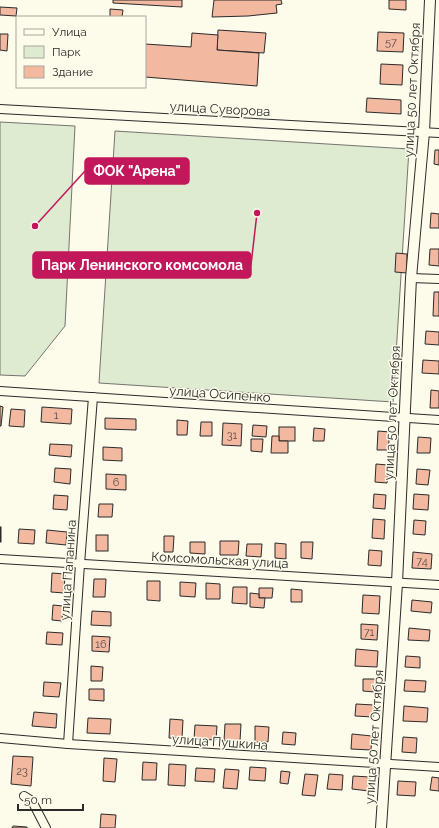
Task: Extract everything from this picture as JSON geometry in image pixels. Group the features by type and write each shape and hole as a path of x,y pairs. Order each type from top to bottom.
{"street":[{"name":"улица 50 лет Октября","path":"381,828 397,583 411,278 424,132 430,0"},
{"name":"улица Суворова","path":"0,109 439,133"},
{"path":"411,278 439,279"},
{"name":"улица Осипенко","path":"0,391 439,420"},
{"name":"улица Папанина","path":"68,744 93,397"},
{"name":"Комсомольская улица","path":"0,559 439,585"},
{"name":"улица Пушкина","path":"0,738 68,744 439,767"},
{"path":"24,796 32,801 46,828"}],"green space":[{"path":"0,122 75,126 65,326 25,376 0,375"},
{"path":"115,131 409,149 393,402 99,383"}],"building":[{"path":"113,0 182,0 182,7 113,3"},
{"path":"214,0 281,0 282,4 276,5 277,13 248,16 212,17"},
{"path":"389,0 406,0 406,10 389,9"},
{"path":"0,7 17,8 16,16 0,15"},
{"path":"110,9 123,10 122,16 110,16"},
{"path":"218,30 266,33 264,53 217,50"},
{"path":"378,32 404,33 403,52 377,51"},
{"path":"192,33 218,35 217,50 259,53 257,86 146,77 146,44 191,47"},
{"path":"0,34 8,34 7,51 0,50"},
{"path":"381,64 403,65 402,85 380,84"},
{"path":"367,98 401,100 401,114 366,112"},
{"path":"435,150 439,150 439,165 434,164"},
{"path":"431,213 439,214 439,228 430,228"},
{"path":"430,249 439,249 439,266 429,265"},
{"path":"396,253 407,254 407,273 395,272"},
{"path":"434,292 439,292 439,316 433,316"},
{"path":"426,331 439,332 439,345 425,344"},
{"path":"423,360 439,361 439,374 422,373"},
{"path":"431,390 439,391 439,408 430,408"},
{"path":"0,406 3,407 1,426 0,426"},
{"path":"42,407 72,409 71,424 41,422"},
{"path":"11,409 25,410 24,427 9,426"},
{"path":"105,418 136,419 136,430 105,429"},
{"path":"177,420 188,421 187,435 177,435"},
{"path":"201,422 212,422 212,436 200,436"},
{"path":"223,423 242,424 241,446 222,445"},
{"path":"253,425 267,426 266,437 252,436"},
{"path":"279,427 295,427 295,441 279,441"},
{"path":"314,428 325,429 324,441 313,441"},
{"path":"378,431 390,432 388,450 377,450"},
{"path":"272,436 279,436 279,441 288,441 288,453 271,453"},
{"path":"418,437 431,438 430,453 417,453"},
{"path":"251,439 263,439 262,452 251,451"},
{"path":"50,444 72,445 71,457 49,455"},
{"path":"103,447 122,448 122,461 103,460"},
{"path":"376,464 388,465 387,483 375,482"},
{"path":"55,468 71,469 70,484 54,482"},
{"path":"417,469 430,470 428,485 416,484"},
{"path":"106,474 126,475 126,490 106,489"},
{"path":"374,494 386,495 385,509 373,508"},
{"path":"414,494 429,495 428,510 413,509"},
{"path":"54,495 68,496 67,510 53,509"},
{"path":"99,504 113,504 112,517 98,517"},
{"path":"373,519 385,520 384,539 372,538"},
{"path":"414,520 426,521 425,535 413,534"},
{"path":"1,527 1,542 0,542"},
{"path":"19,529 35,530 34,544 18,543"},
{"path":"47,530 67,532 66,545 46,543"},
{"path":"96,535 108,535 108,551 96,551"},
{"path":"164,536 174,536 173,552 164,552"},
{"path":"220,541 239,541 238,555 220,555"},
{"path":"190,542 205,542 205,554 190,553"},
{"path":"301,542 313,542 312,559 301,558"},
{"path":"275,543 286,544 286,559 275,558"},
{"path":"247,544 262,544 261,557 246,556"},
{"path":"369,550 382,551 381,566 368,565"},
{"path":"413,552 432,554 431,569 412,568"},
{"path":"52,573 65,574 64,593 51,592"},
{"path":"94,579 106,579 105,597 93,597"},
{"path":"147,581 160,581 160,601 147,600"},
{"path":"180,582 196,583 195,597 180,596"},
{"path":"206,583 220,584 220,599 206,599"},
{"path":"233,587 247,587 247,604 232,603"},
{"path":"259,588 273,588 272,598 259,598"},
{"path":"291,589 302,590 302,602 291,602"},
{"path":"250,593 259,594 259,598 265,598 264,608 250,607"},
{"path":"363,595 380,596 379,614 362,613"},
{"path":"412,600 432,602 431,613 411,611"},
{"path":"53,605 63,606 62,621 52,620"},
{"path":"92,611 111,612 111,626 91,625"},
{"path":"361,624 378,625 377,640 361,639"},
{"path":"409,628 430,630 429,641 408,640"},
{"path":"47,632 63,633 62,645 46,644"},
{"path":"92,636 110,637 109,652 92,651"},
{"path":"356,649 378,651 377,667 355,666"},
{"path":"406,656 420,657 420,668 405,667"},
{"path":"91,666 103,667 102,681 91,681"},
{"path":"363,679 376,679 375,692 363,691"},
{"path":"405,680 426,681 425,692 404,691"},
{"path":"44,682 61,683 59,697 43,696"},
{"path":"89,689 104,689 104,701 89,700"},
{"path":"356,704 374,705 373,717 355,716"},
{"path":"404,706 428,708 427,722 403,721"},
{"path":"34,712 57,714 56,728 32,726"},
{"path":"88,718 111,719 110,734 87,733"},
{"path":"170,719 183,720 182,738 169,738"},
{"path":"225,724 241,724 240,741 224,741"},
{"path":"195,725 217,726 216,740 194,739"},
{"path":"255,726 269,727 268,742 255,742"},
{"path":"283,732 296,733 295,745 282,744"},
{"path":"352,734 372,736 371,750 351,749"},
{"path":"403,737 417,738 416,753 402,752"},
{"path":"13,756 33,757 31,786 11,784"},
{"path":"104,758 117,759 115,782 103,781"},
{"path":"143,762 157,763 156,780 142,780"},
{"path":"169,764 186,765 185,786 168,785"},
{"path":"250,767 266,768 265,781 249,780"},
{"path":"196,768 215,769 214,782 195,781"},
{"path":"225,769 239,770 237,789 223,788"},
{"path":"281,771 290,772 288,784 280,783"},
{"path":"305,774 318,775 315,796 302,795"},
{"path":"329,774 343,775 342,790 327,789"},
{"path":"353,776 370,777 369,791 352,789"},
{"path":"432,777 439,778 439,791 430,790"},
{"path":"398,781 416,782 415,796 397,795"},
{"path":"101,814 116,815 115,828 100,828"},
{"path":"13,826 27,827 27,828 12,828"}],"place":[{"name":"Парк Ленинского комсомола","path":"257,213"},
{"name":"ФОК \"Арена\"","path":"35,226"}]}
